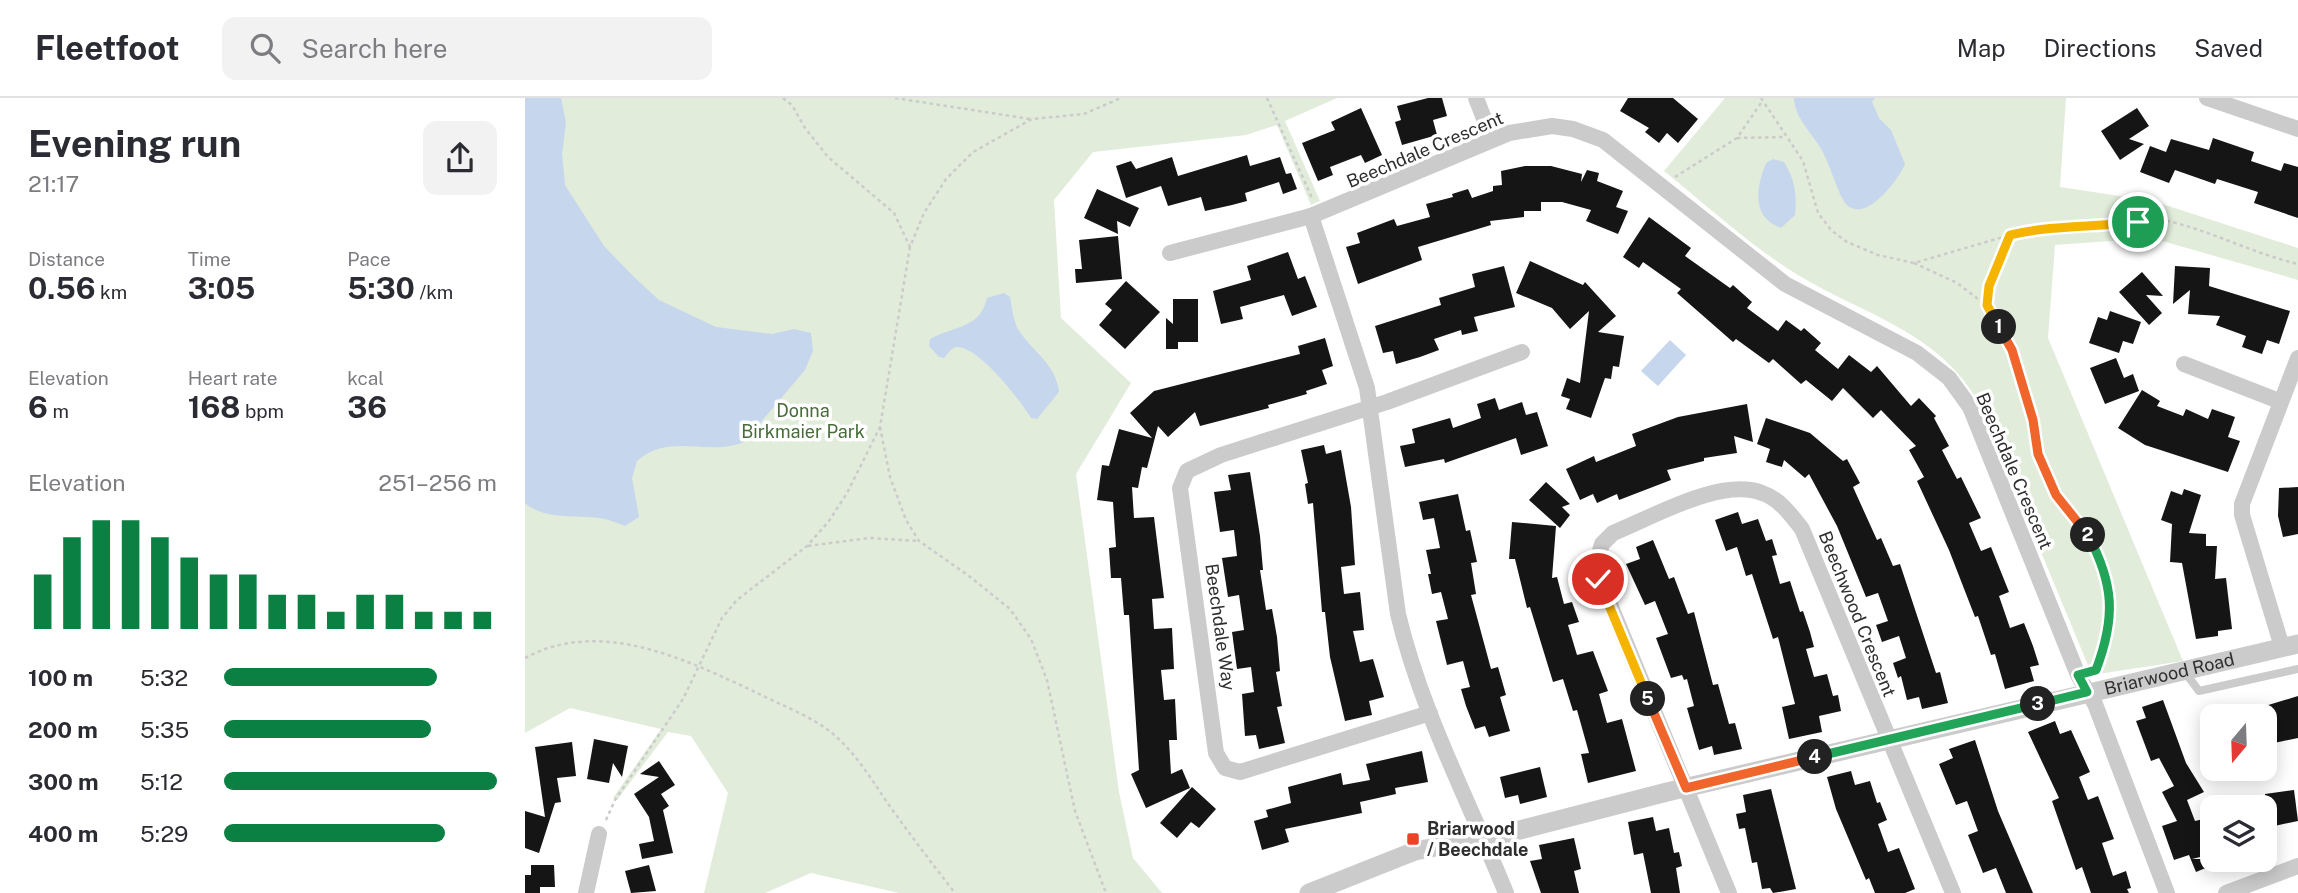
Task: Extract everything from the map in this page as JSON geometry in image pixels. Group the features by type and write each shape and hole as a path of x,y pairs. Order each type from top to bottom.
{"street":[{"path":"1476,98 1492,139"},
{"path":"2207,98 2298,129"},
{"name":"Beechdale Crescent","path":"1170,253 1319,214 1492,139 1552,126 1573,129 1604,141 1785,284 1917,353 1949,378 1970,407 2167,893"},
{"path":"1319,214 1367,388 1398,614 1406,649 1506,893"},
{"name":"Beechdale Way","path":"1430,713 1240,772 1225,768 1216,753 1180,488 1187,471 1220,456 1370,407 1522,352"},
{"path":"2290,646 2242,515 2246,487 2298,358"},
{"path":"2184,364 2279,401"},
{"name":"Beechwood Crescent","path":"1729,893 1595,568 1602,544 1613,533 1717,491 1739,487 1764,493 1786,508 1802,529 1953,893"},
{"name":"Briarwood Road","path":"1309,893 1415,851 1889,740 2083,683 2183,670 2290,646"},
{"path":"586,893 599,834"},
{"path":"2226,893 2298,866"}],"lane":[{"path":"2183,670 2199,691 2298,669"}],"path":[{"path":"783,98 792,105 828,157 894,213 910,247"},
{"path":"791,98 792,105"},
{"path":"895,98 1033,119 1084,114 1121,98"},
{"path":"1266,98 1280,122 1313,201 1322,198 1319,214"},
{"path":"1674,177 1737,138 1761,100 1803,161 1818,213 1831,230 1847,242 1878,255 1914,262 1957,283 1987,305 2012,350 2033,420 2038,454 2056,495 2087,534 2103,563 2110,588 2110,619 2103,652 2096,670 2083,683"},
{"path":"599,834 614,803 671,719 713,633 737,600 807,546 829,521 847,493 880,427 910,247 924,213 946,179 974,152 1033,119"},
{"path":"1737,138 1784,137"},
{"path":"1914,262 2031,230 2085,228 2154,220 2174,222 2266,257 2298,264"},
{"path":"1987,305 1993,272 2010,235"},
{"path":"880,427 890,477 905,520 919,541 1010,609 1031,639 1047,680 1075,811 1106,893"},
{"path":"807,546 869,538 919,541"},
{"path":"525,658 556,646 585,641 639,647 697,666 831,733 856,758 924,855 955,893"}],"green space":[{"name":"Donna Birkmaier Park","path":"525,98 1337,98 1285,121 1320,201 1311,205 1277,125 1246,135 1093,152 1054,200 1061,318 1131,383 1076,474 1119,792 1133,858 1162,893 899,893 811,873 765,893 704,893 728,793 691,736 668,732 617,800 613,798 661,729 570,708 525,733"},
{"path":"1725,98 2066,98 2060,187 2153,201 2298,248 2298,280 2152,238 2055,245 2048,338 2183,661 2092,675 1981,407 1964,381 1944,359 1921,341 1817,286 1773,259 1664,171"}],"water":[{"path":"525,98 561,98 566,123 562,154 565,185 604,246 659,300 716,327 772,334 794,329 811,333 813,351 805,370 744,442 730,446 662,448 637,461 632,478 639,517 625,526 602,519 541,512 525,503"},
{"path":"1794,98 1875,98 1872,102 1879,118 1891,130 1905,164 1896,180 1880,198 1862,209 1854,209 1846,204 1824,155 1797,112"},
{"path":"1773,159 1784,162 1791,175 1795,194 1795,215 1781,228 1765,217 1759,201 1758,192 1766,163"},
{"path":"1004,293 1010,297 1018,329 1048,365 1057,382 1059,392 1037,419 1031,418 998,375 976,355 956,347 944,358 939,357 929,346 930,339 972,321 978,316 987,298"},
{"path":"1670,340 1686,355 1658,386 1641,371"}],"building":[{"path":"1428,98 1442,98 1447,116 1433,120 1437,135 1402,145 1395,122 1401,120 1397,106"},
{"path":"1628,98 1673,98 1698,119 1678,143 1667,133 1659,143 1645,132 1649,128 1620,111"},
{"path":"1361,108 1382,155 1365,163 1361,155 1330,167 1333,175 1318,181 1302,143 1335,130 1331,122"},
{"path":"2137,108 2149,126 2129,139 2144,144 2120,160 2101,131"},
{"path":"2213,138 2254,152 2251,161 2281,171 2284,163 2298,167 2298,218 2254,203 2258,192 2217,179 2215,184 2175,170 2169,183 2140,172 2150,146 2166,152 2171,139 2209,150"},
{"path":"1247,155 1250,166 1280,157 1286,174 1291,173 1297,189 1283,194 1279,182 1245,193 1247,201 1205,211 1201,197 1168,206 1161,186 1126,198 1116,166 1131,161 1136,169 1172,157 1178,176"},
{"path":"1525,166 1551,166 1582,174 1581,182 1587,170 1599,173 1597,181 1623,191 1616,207 1628,211 1618,234 1586,221 1591,210 1562,202 1541,202 1541,211 1524,211 1524,217 1490,221 1491,225 1418,247 1422,260 1358,284 1346,247 1360,243 1357,233 1394,219 1397,226 1430,217 1426,204 1453,197 1452,194 1468,189 1472,198 1493,191 1493,186 1502,185 1501,171"},
{"path":"1097,189 1139,208 1130,227 1117,221 1118,234 1084,218"},
{"path":"1649,217 1691,248 1685,256 1730,288 1733,285 1752,302 1747,308 1778,331 1786,320 1801,331 1804,328 1821,343 1815,350 1838,369 1849,355 1871,372 1877,366 1911,406 1919,398 1936,416 1934,418 1949,446 1942,450 1957,479 1961,477 1981,518 1969,523 1981,551 1991,547 2009,592 1999,596 2010,628 2024,623 2033,646 2039,665 2030,667 2034,681 2005,689 1995,654 1991,655 1978,616 1975,617 1949,550 1917,481 1924,477 1909,450 1916,446 1881,410 1873,418 1843,388 1832,401 1806,380 1801,384 1773,359 1769,363 1736,339 1733,342 1677,293 1681,289 1643,262 1639,268 1623,257"},
{"path":"1118,236 1122,279 1076,283 1075,269 1082,269 1079,240"},
{"path":"1288,252 1298,279 1305,276 1317,307 1292,316 1284,295 1240,307 1243,319 1221,324 1213,291 1251,280 1247,266"},
{"path":"1530,261 1583,285 1585,282 1616,316 1598,332 1624,336 1619,367 1613,366 1611,379 1605,378 1591,418 1566,409 1570,399 1561,396 1567,378 1580,383 1589,311 1570,329 1552,308 1516,293"},
{"path":"1504,266 1515,307 1474,317 1478,331 1462,335 1461,330 1434,339 1439,350 1420,357 1396,364 1393,351 1383,353 1375,326 1441,305 1439,298 1475,287 1472,274"},
{"path":"2175,266 2210,268 2209,286 2290,311 2279,344 2267,340 2262,354 2242,347 2246,336 2216,325 2220,316 2188,314 2190,290 2173,304"},
{"path":"2142,272 2163,296 2146,295 2162,313 2149,325 2119,292"},
{"path":"1126,281 1160,312 1125,349 1099,325 1112,310 1105,304"},
{"path":"1173,299 1198,299 1198,342 1178,342 1178,349 1166,349 1166,318 1173,324"},
{"path":"2110,311 2141,322 2133,344 2123,341 2119,353 2089,343 2098,317 2107,320"},
{"path":"1325,338 1333,366 1322,370 1327,384 1306,391 1307,394 1268,405 1269,408 1200,426 1195,412 1168,437 1158,426 1147,468 1142,467 1138,488 1132,487 1134,518 1154,517 1164,598 1152,599 1154,629 1172,628 1174,669 1161,670 1164,700 1175,699 1177,740 1169,740 1171,774 1182,769 1190,788 1146,808 1131,774 1139,770 1129,615 1124,615 1121,578 1111,578 1109,548 1116,547 1113,502 1097,500 1102,465 1109,466 1119,429 1152,438 1130,413 1154,391 1300,354 1298,346"},
{"path":"2116,358 2124,378 2133,374 2139,391 2105,404 2090,368"},
{"path":"2142,390 2160,401 2157,406 2183,416 2186,409 2208,419 2212,409 2235,417 2228,437 2240,441 2228,472 2145,445 2118,428"},
{"path":"1495,398 1499,410 1522,402 1526,415 1537,412 1548,446 1521,455 1516,438 1445,463 1444,459 1405,467 1400,446 1415,443 1412,429 1450,418 1453,428 1481,418 1477,404"},
{"path":"1747,404 1753,442 1734,436 1737,453 1704,458 1704,461 1667,470 1671,480 1619,500 1617,494 1597,503 1593,494 1580,500 1566,469 1594,456 1596,462 1636,446 1632,434 1678,417"},
{"path":"1766,418 1810,433 1843,461 1847,459 1860,483 1853,487 1877,540 1881,538 1893,566 1900,564 1936,673 1940,672 1948,703 1922,709 1919,697 1907,700 1901,676 1898,678 1893,663 1906,658 1899,636 1882,642 1876,625 1888,621 1878,593 1866,597 1837,526 1809,474 1805,478 1784,460 1782,467 1766,462 1770,449 1757,444"},
{"path":"1324,445 1326,454 1341,450 1351,507 1355,565 1341,567 1344,594 1360,592 1364,630 1353,631 1360,662 1373,659 1384,697 1369,701 1372,715 1345,721 1330,657 1325,612 1322,612 1313,503 1308,504 1305,484 1308,483 1301,450"},
{"path":"1250,472 1260,536 1263,570 1260,570 1266,610 1272,609 1277,637 1280,671 1276,672 1282,706 1277,707 1285,743 1259,749 1256,735 1245,736 1242,694 1254,692 1251,667 1237,669 1232,632 1244,630 1239,595 1228,597 1222,558 1237,556 1234,530 1220,532 1214,492 1231,490 1228,475"},
{"path":"1546,482 1570,504 1562,507 1570,515 1560,528 1529,500"},
{"path":"2298,487 2298,534 2283,537 2278,516 2279,488"},
{"path":"2184,489 2201,495 2189,533 2206,534 2206,546 2217,546 2215,579 2226,578 2232,629 2218,631 2218,636 2196,639 2182,563 2170,562 2172,524 2161,520 2171,491 2182,495"},
{"path":"1458,494 1466,531 1470,530 1477,562 1471,563 1476,594 1471,595 1491,669 1498,667 1506,695 1500,697 1510,731 1489,737 1485,726 1475,729 1466,706 1461,689 1470,687 1463,661 1447,665 1436,621 1448,619 1441,592 1432,594 1428,574 1431,574 1426,550 1440,548 1434,518 1423,520 1419,502"},
{"path":"1738,512 1742,524 1758,519 1766,541 1772,539 1777,555 1772,556 1780,584 1790,581 1810,632 1814,647 1806,649 1814,677 1827,674 1833,696 1838,695 1841,711 1819,716 1822,732 1789,739 1782,707 1795,704 1778,637 1773,639 1752,574 1746,576 1737,547 1726,551 1715,520"},
{"path":"1512,522 1556,526 1552,578 1557,577 1564,604 1572,602 1579,622 1568,625 1577,655 1593,651 1608,691 1599,694 1607,723 1622,719 1636,771 1588,783 1581,754 1589,753 1577,710 1573,711 1563,679 1553,682 1530,607 1527,608 1515,559 1509,559"},
{"path":"1653,540 1669,579 1674,577 1688,614 1694,612 1713,685 1718,684 1729,724 1735,723 1742,749 1714,755 1712,746 1699,750 1687,708 1694,706 1687,679 1684,680 1682,675 1671,678 1656,638 1668,634 1655,601 1645,605 1626,564 1640,559 1636,547"},
{"path":"2298,696 2298,738 2277,742 2277,704 2272,704"},
{"path":"2163,700 2186,763 2204,792 2187,800 2195,821 2200,820 2200,857 2192,859 2200,859 2200,870 2196,872 2189,855 2174,860 2162,826 2177,821 2162,792 2174,786 2159,758 2151,761 2136,721 2146,718 2142,707"},
{"path":"2055,721 2060,734 2071,730 2090,772 2079,777 2088,800 2098,796 2114,839 2102,843 2113,876 2126,871 2131,888 2127,889 2129,893 2091,893 2082,867 2076,870 2052,801 2059,798 2028,732"},
{"path":"594,739 628,746 622,777 613,763 609,783 587,779"},
{"path":"1975,740 1998,811 2033,893 2006,893 1996,868 1983,873 1968,835 1978,831 1967,801 1956,805 1939,764 1953,758 1949,749"},
{"path":"572,742 576,776 557,778 561,802 555,803 539,853 525,848 525,811 545,817 535,747"},
{"path":"1422,751 1428,782 1395,788 1396,794 1360,802 1362,813 1285,829 1289,842 1262,850 1254,821 1268,817 1266,810 1291,803 1288,787 1341,773 1343,785 1370,780 1366,764"},
{"path":"659,761 675,785 661,794 669,806 663,810 673,853 642,859 639,844 654,841 649,817 634,794 659,777 640,774"},
{"path":"1540,767 1547,797 1520,804 1518,795 1505,798 1500,777"},
{"path":"1851,771 1855,785 1870,781 1877,803 1880,802 1887,820 1878,824 1888,852 1899,848 1915,889 1905,893 1875,893 1869,878 1866,880 1836,809 1827,777"},
{"path":"1192,787 1216,809 1199,828 1191,822 1177,838 1160,823"},
{"path":"1771,789 1796,889 1773,893 1770,888 1762,889 1757,862 1752,863 1745,828 1739,829 1736,814 1746,812 1743,795"},
{"path":"2294,790 2298,821 2277,825 2277,795 2265,794"},
{"path":"1653,817 1656,831 1669,828 1674,853 1679,852 1682,866 1676,868 1680,893 1651,893 1643,853 1634,855 1628,822"},
{"path":"1574,838 1581,869 1574,871 1579,893 1541,893 1530,861 1542,859 1539,845"},
{"path":"531,865 554,865 555,887 540,887 540,893 525,893 525,875 531,875"},
{"path":"649,865 656,891 631,893 625,871"}],"place":[{"name":"Briarwood / Beechdale","path":"1413,839"}],"route":[{"path":"1598,579 1686,788 2087,692 2078,675 2096,670 2103,652 2110,619 2110,588 2103,563 2087,534 2056,495 2038,454 2033,420 2012,350 1987,305 1989,286 2010,235 2031,230 2138,222"}]}
